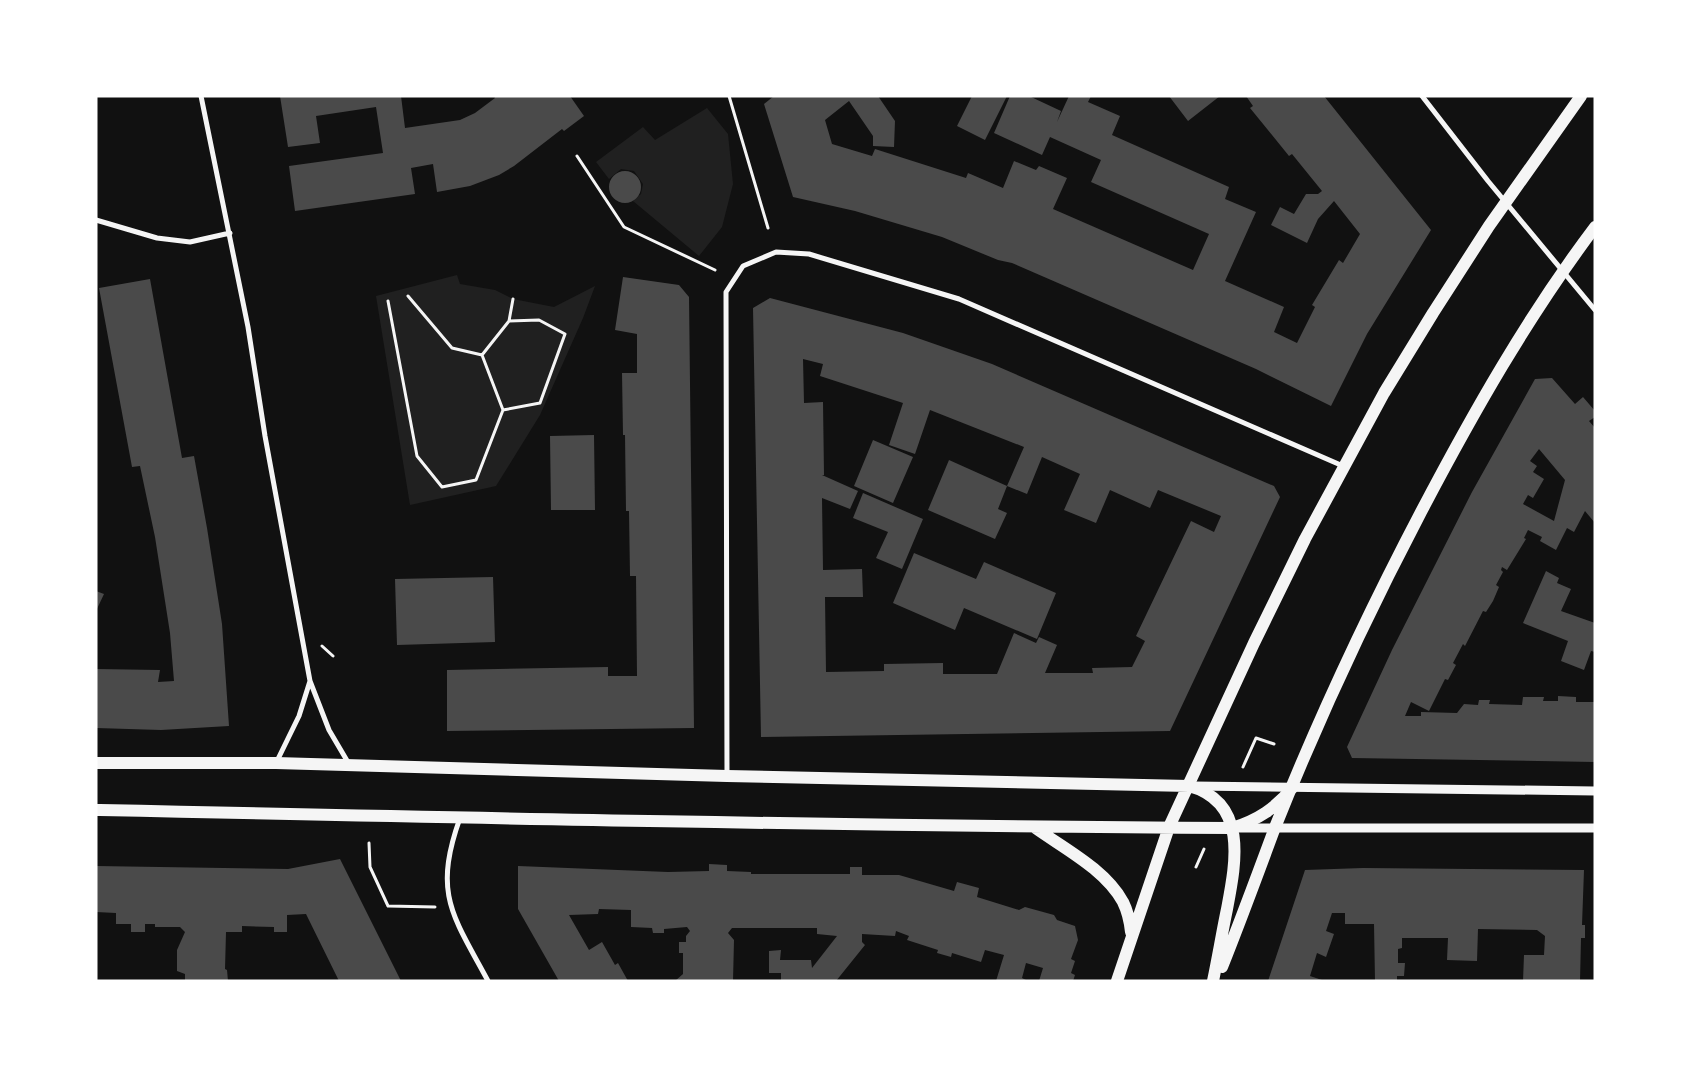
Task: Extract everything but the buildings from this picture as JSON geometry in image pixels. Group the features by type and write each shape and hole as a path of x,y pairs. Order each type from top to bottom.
{"main road":[{"path":"1117,981 1169,827 1254,643 1343,466 1432,313 1505,202 1581,96"},
{"path":"1215,981 1275,830 1329,702 1384,583 1461,436 1562,271 1595,227"},
{"path":"96,763 276,763 727,776 1189,786 1202,790 1218,801 1229,818 1232,828 1235,860 1215,981"},
{"path":"96,810 852,826 1232,828 1250,822 1266,813 1281,801 1293,787"},
{"path":"1034,827 1097,872 1114,890 1123,902 1132,935"}],"street":[{"path":"201,96 230,233 310,681 329,730 350,765"},
{"path":"1422,96 1505,202 1595,310"},
{"path":"96,220 157,238 190,242 230,233"},
{"path":"727,776 726,292 743,266 776,252 809,254 959,299 1343,466"},
{"path":"276,763 299,716 310,681"},
{"path":"1189,786 1595,791"},
{"path":"460,817 447,861 446,885 450,908 488,981"},
{"path":"1232,828 1275,830 1595,828"}],"path":[{"path":"729,96 768,228"},
{"path":"577,156 624,227 715,270"},
{"path":"408,296 452,348 482,355"},
{"path":"482,355 509,321 513,298"},
{"path":"388,301 416,456 442,487 476,480 503,410 482,355"},
{"path":"503,410 540,403 565,334 540,320 509,321"},
{"path":"1256,738 1274,744"},
{"path":"369,843 370,867 388,906 450,908"}],"shaded area":[{"path":"707,108 728,134 733,184 722,227 699,256 633,201 641,194 643,184 634,171 621,169 609,179 596,162 643,127 655,140"},
{"path":"457,275 460,284 495,290 513,299 554,307 595,286 583,318 540,415 496,486 410,505 376,296"}]}
